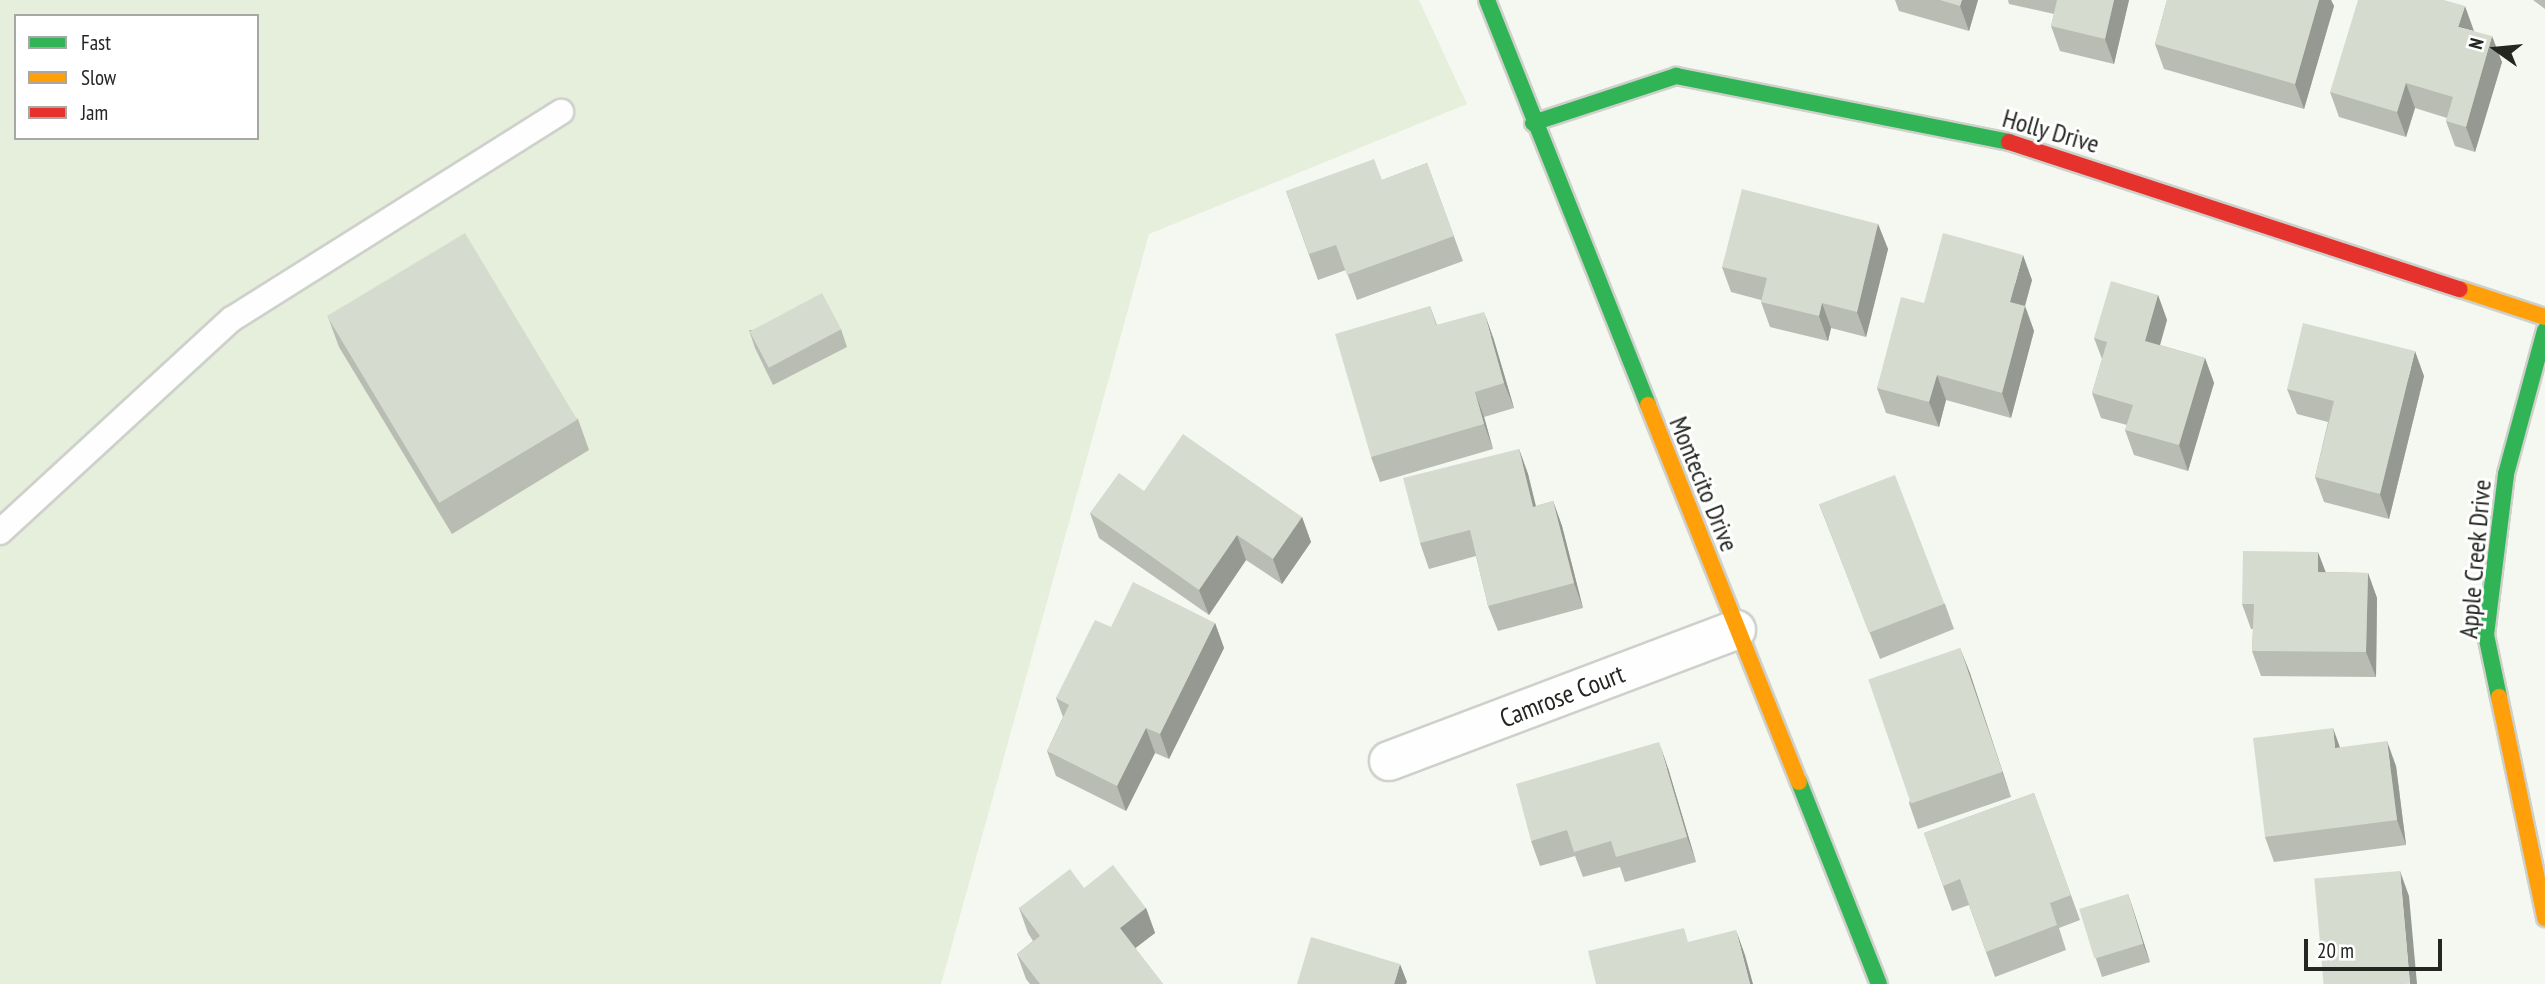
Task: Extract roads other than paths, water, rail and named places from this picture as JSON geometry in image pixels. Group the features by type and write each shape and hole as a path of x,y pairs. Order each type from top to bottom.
{"street":[{"name":"Montecito Drive","path":"1487,0 1533,123 1879,984"},
{"name":"Holly Drive","path":"1533,123 1675,76 2026,145 2545,317"},
{"name":"Apple Creek Drive","path":"2545,330 2506,474 2486,635 2545,918"},
{"name":"Camrose Court","path":"1389,761 1736,630"}],"lane":[{"path":"0,532 232,319 561,111"}]}
